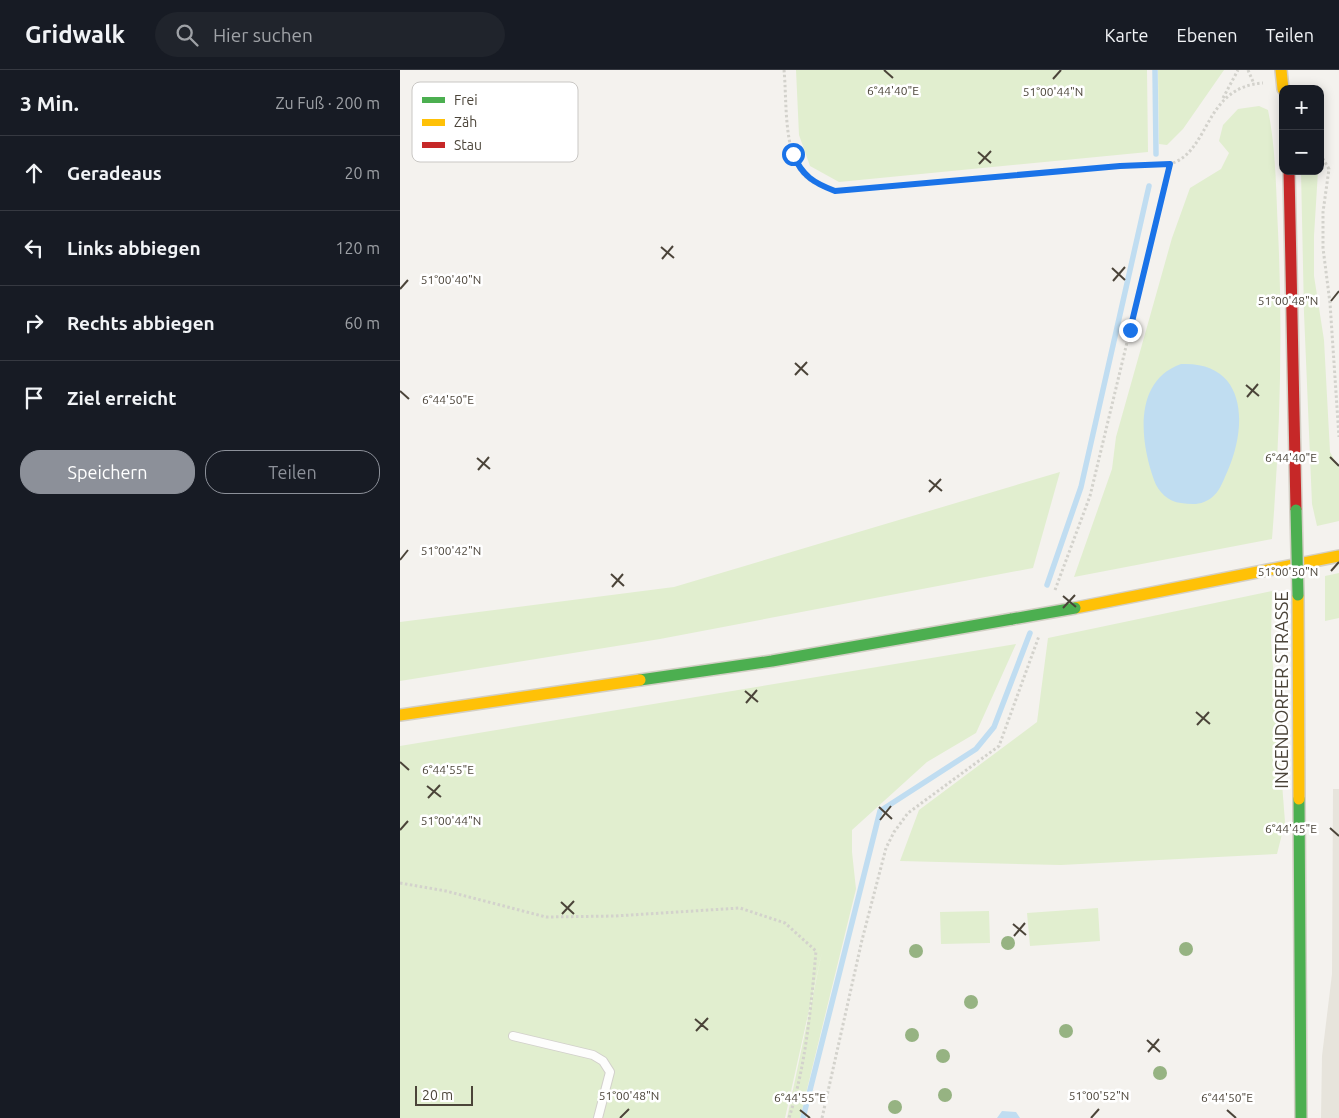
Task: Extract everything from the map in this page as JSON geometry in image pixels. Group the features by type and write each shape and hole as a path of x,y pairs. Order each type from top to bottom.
{"main road":[{"name":"INGENDORFER STRASSE","path":"1289,175 1298,595 1301,1118"},
{"path":"400,715 772,661 1075,608 1339,556"}],"lane":[{"path":"513,1036 593,1055 603,1060 610,1072 598,1118"}],"path":[{"path":"784,70 793,154 804,175 811,181 835,191 1120,166 1170,164 1181,161 1189,152 1222,100 1238,70"},
{"path":"1248,70 1254,84"},
{"path":"1222,100 1254,84 1282,80"},
{"path":"1324,161 1329,169 1323,212 1323,248 1330,303 1339,437"},
{"path":"1053,596 1090,496 1170,164"},
{"path":"822,1118 862,940 890,840 908,813 999,746 1040,632"},
{"path":"400,883 446,891 546,917 615,916 740,908 785,923 816,951 811,1008 794,1102 788,1118"}],"shaded area":[{"path":"1333,789 1339,789 1339,1118 1321,1118 1322,1056 1332,974"}],"green space":[{"path":"796,70 1147,70 1148,152 839,182 810,166 799,135"},
{"path":"1158,70 1224,70 1183,129 1167,145 1159,144"},
{"path":"1259,106 1268,110 1273,140 1280,269 1280,385 1272,539 1074,577 1112,469 1116,437 1172,238 1190,188 1221,169 1229,153 1219,141 1223,125 1238,109"},
{"path":"1301,175 1318,175 1314,276 1324,340 1330,452 1339,468 1339,521 1317,526 1312,504 1304,313"},
{"path":"1060,472 1033,568 660,639 400,681 400,622 674,587"},
{"path":"1339,573 1339,618 1325,621 1325,576"},
{"path":"1272,591 1271,641 1285,822 1277,854 1061,865 900,861 919,810 1037,722 1048,638"},
{"path":"1016,644 976,733 927,762 852,830 856,889 800,1118 787,1118 822,952 785,1118 400,1118 400,746"},
{"path":"1098,908 1100,941 1030,946 1027,913"},
{"path":"989,911 990,943 941,944 940,912"}],"water":[{"path":"1181,364 1203,366 1219,373 1230,384 1236,399 1239,415 1238,434 1234,452 1222,484 1217,493 1209,499 1196,504 1172,501 1158,489 1149,465 1144,431 1144,414 1148,398 1155,384 1165,372"},
{"path":"1002,1111 1016,1112 1020,1118 997,1118"}],"waterway":[{"path":"1155,70 1156,154"},
{"path":"1047,585 1081,487 1149,186"},
{"path":"803,1118 880,811 976,749 994,727 1030,633"}],"traffic: fast":[{"path":"1296,510 1298,595"},
{"path":"1012,619 1075,608"},
{"path":"640,680 772,661 1012,619"},
{"path":"1299,799 1301,1118"}],"traffic: slow":[{"path":"1281,70 1283,85"},
{"path":"1075,608 1339,556"},
{"path":"1298,595 1299,799"},
{"path":"400,715 640,680"}],"traffic: jam":[{"path":"1289,175 1296,510"}],"route":[{"path":"793,154 804,175 811,181 835,191 1120,166 1170,164 1130,330"}]}
